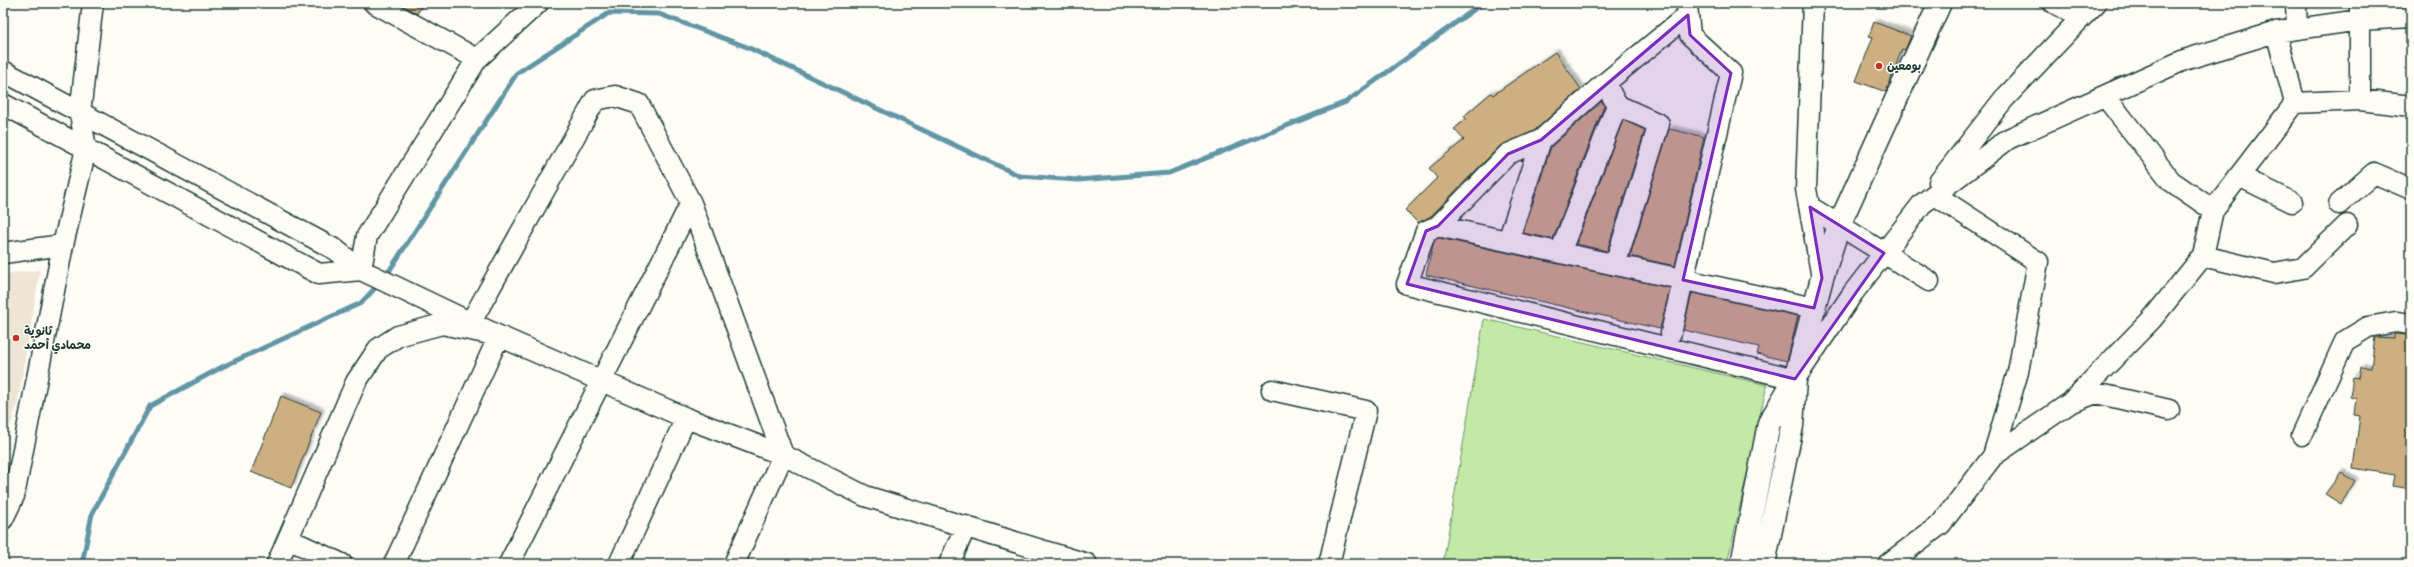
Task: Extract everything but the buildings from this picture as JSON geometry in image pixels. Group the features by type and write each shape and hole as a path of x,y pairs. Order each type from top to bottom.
{"main road":[{"path":"1742,564 1769,423 1794,379 1822,278 1839,225 1940,3"},
{"path":"1764,564 1792,426 1795,403 1794,379"}],"street":[{"path":"3,519 63,245 86,149 80,113 93,3"},
{"path":"374,3 477,59"},
{"path":"361,270 367,236 477,59 538,3"},
{"path":"1813,3 1806,189 1822,278"},
{"path":"2054,3 2081,18"},
{"path":"1688,9 1541,140 1508,154 1438,226 1426,231 1406,284 1794,379 1884,252 1929,200 2003,100 2096,3"},
{"path":"2296,3 2297,28"},
{"path":"1671,333 1731,73 1690,35 1688,9"},
{"path":"1929,200 2008,138 2184,60 2276,32 2297,28 2360,11 2411,17"},
{"path":"2360,11 2360,100"},
{"path":"2276,32 2295,103"},
{"path":"3,72 336,250 361,270 469,326 500,336 686,418 783,455 864,496 1087,564"},
{"path":"1605,83 1617,105 1659,124 1615,265"},
{"path":"469,326 595,100 615,96 639,104 691,203 783,455 734,564"},
{"path":"2105,96 2171,181 2213,210"},
{"path":"1888,564 1941,524 1993,456 2070,403 2152,319 2203,256 2213,210 2295,103 2360,100 2411,106"},
{"path":"3,104 319,274 361,270"},
{"path":"1560,253 1617,105"},
{"path":"1508,241 1541,140"},
{"path":"2339,204 2374,173 2411,189"},
{"path":"2239,176 2292,202"},
{"path":"1929,200 2038,262 2018,372 1993,456"},
{"path":"509,564 691,203"},
{"path":"1810,207 1928,281"},
{"path":"2203,256 2274,273 2303,268 2347,225"},
{"path":"1438,226 1814,308"},
{"path":"3,253 63,245"},
{"path":"2302,435 2345,341 2368,327 2396,322 2411,324"},
{"path":"277,564 356,382 378,349 398,336 442,324 469,326"},
{"path":"394,564 500,336"},
{"path":"1272,390 1366,411 1330,564"},
{"path":"2070,403 2096,393 2169,410"},
{"path":"619,564 686,418"},
{"path":"949,564 966,526"},
{"path":"288,539 342,564"}],"highlighted area":[{"path":"1688,15 1690,35 1731,73 1683,280 1814,308 1822,278 1810,207 1884,253 1795,379 1407,284 1426,231 1438,226 1508,154 1541,140"}],"shaded area":[{"name":"ثانوية محمادي أحمد","path":"40,270 18,401 3,450 3,274"}],"green space":[{"path":"1484,319 1767,385 1727,564 1443,564"}],"waterway":[{"path":"386,276 517,73 609,13 659,14 747,47 1020,176 1078,180 1169,173 1346,102 1483,3"},
{"path":"82,564 92,514 150,406 222,367 361,303 379,284"}],"place":[{"name":"بومعين","path":"1879,66"},
{"name":"ثانوية محمادي أحمد","path":"16,338"}]}
